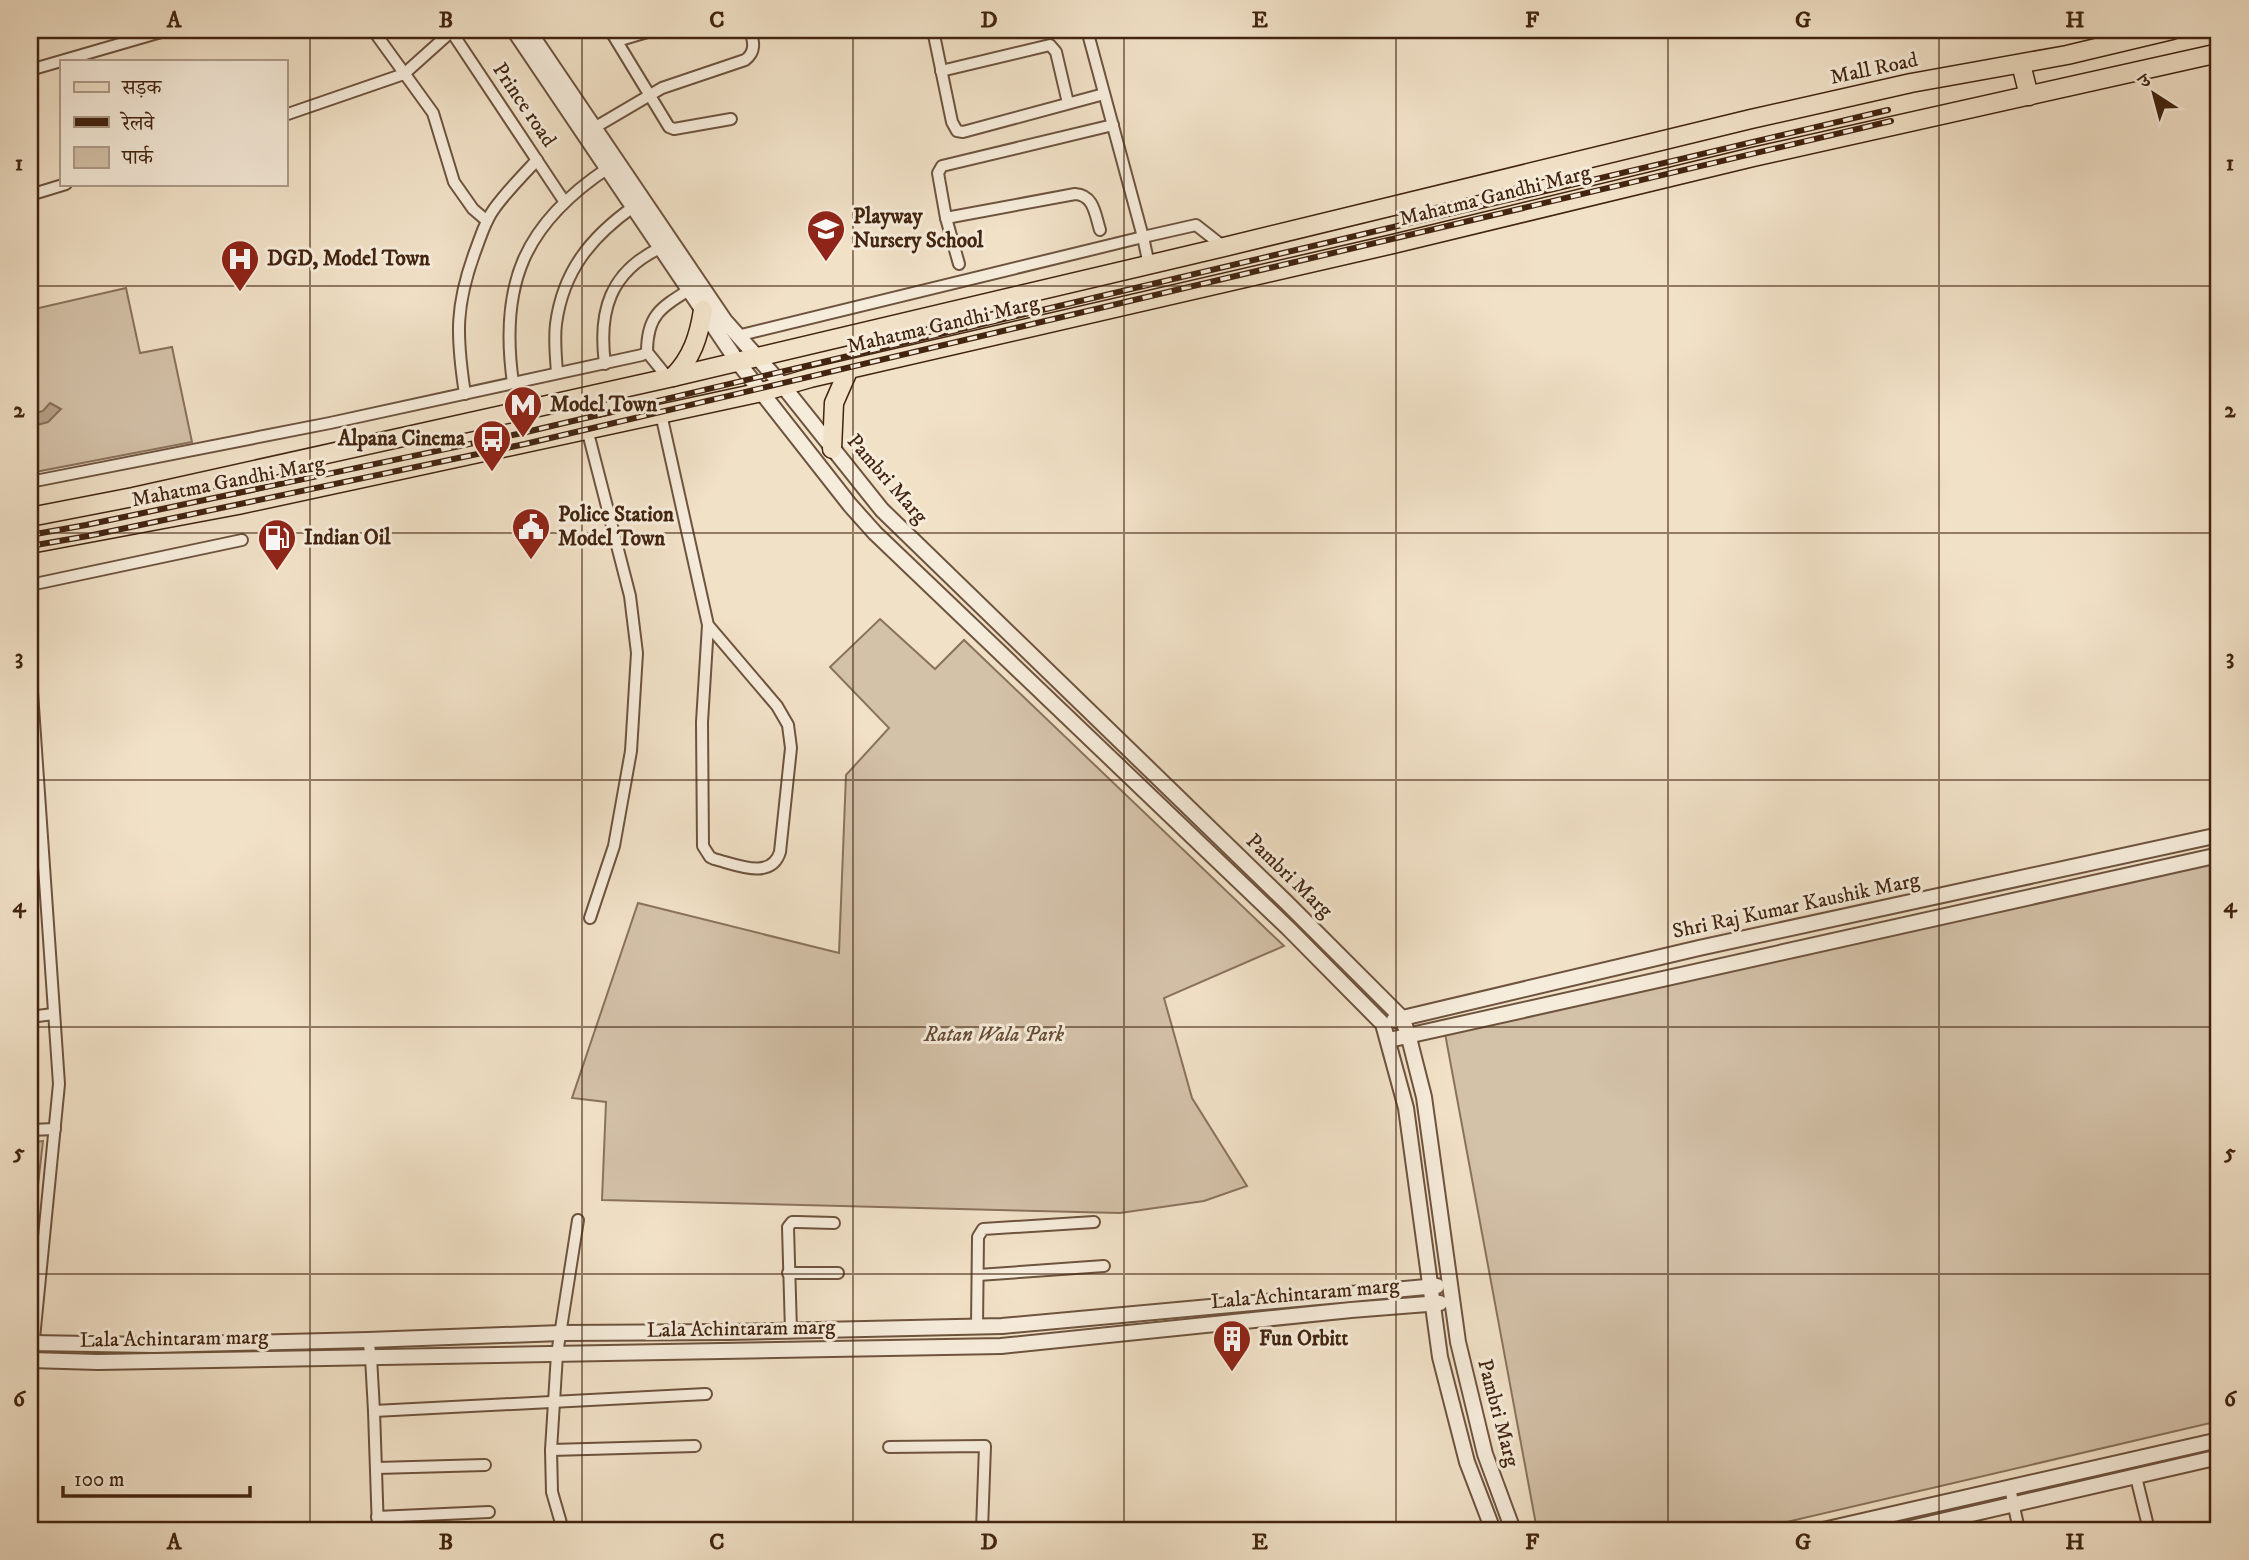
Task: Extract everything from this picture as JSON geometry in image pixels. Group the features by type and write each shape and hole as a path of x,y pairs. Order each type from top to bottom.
{"main road":[{"name":"Mall Road","path":"1751,119 1911,83 2067,55 2172,30"},
{"name":"Mahatma Gandhi Marg","path":"30,544 237,505 762,392 1393,244 1753,156 2219,53"},
{"path":"2021,64 2029,96"},
{"name":"Mahatma Gandhi Marg","path":"30,517 133,497 757,357 1751,119"},
{"path":"670,377 685,363 698,338 702,310"},
{"path":"832,449 834,403 848,371"}],"street":[{"path":"64,60 168,30"},
{"path":"373,30 433,113 454,182 467,202 487,221"},
{"path":"287,114 404,74 452,30"},
{"name":"Prince road","path":"452,30 565,201"},
{"name":"Pambri Marg","path":"514,30 737,361 850,505 875,533 1279,919 1383,1024 1406,1108 1440,1357 1467,1462 1493,1530"},
{"name":"Pambri Marg","path":"528,30 698,283 737,336 783,386 881,510 1402,1018 1424,1097 1458,1342 1485,1454 1513,1530"},
{"path":"610,30 666,123 674,129 731,119"},
{"path":"617,41 654,30"},
{"path":"594,128 662,88 745,60 750,56 754,42 750,30"},
{"path":"1087,30 1149,265"},
{"path":"934,35 952,121 957,131 963,132 1104,94"},
{"path":"941,71 1050,45 1056,52 1068,103"},
{"path":"30,70 60,61"},
{"path":"959,264 946,218 938,173 942,166 1113,125"},
{"path":"465,394 457,328 460,303 473,256 492,211 537,160"},
{"path":"513,383 508,347 508,316 514,285 525,255 541,228 565,201 608,168"},
{"path":"30,195 60,186"},
{"path":"946,218 1083,194 1093,205 1100,230"},
{"path":"557,373 555,326 565,286 588,247 606,227 633,207"},
{"path":"737,336 1196,225 1224,247"},
{"path":"605,364 601,338 608,299 631,266 660,248"},
{"path":"670,377 647,352 647,338 653,317 669,302 689,290"},
{"path":"30,482 330,423 605,364 647,352"},
{"path":"662,414 708,625 702,722 703,846 714,859 760,869 772,865 780,852 791,748 788,725 776,706 708,625"},
{"path":"587,429 629,596 637,653 631,751 617,832 590,918"},
{"path":"30,585 242,540"},
{"path":"30,663 59,1084 30,1379"},
{"path":"1099,746 1112,734"},
{"name":"Shri Raj Kumar Kaushik Marg","path":"1383,1024 1845,916 2219,835"},
{"name":"Shri Raj Kumar Kaushik Marg","path":"1389,1040 2219,855"},
{"path":"1845,916 1850,938"},
{"path":"30,1017 53,1014"},
{"path":"30,1130 55,1129"},
{"path":"563,1530 552,1492 551,1450 557,1354 578,1220"},
{"path":"790,1331 788,1227 792,1222 834,1223"},
{"path":"977,1327 978,1237 983,1228 1094,1222"},
{"path":"978,1275 1104,1266"},
{"path":"788,1273 838,1273"},
{"name":"Lala Achintaram marg","path":"32,1343 153,1345 561,1333 977,1327 1449,1285"},
{"name":"Lala Achintaram marg","path":"31,1360 151,1361 1001,1346 1451,1302"},
{"path":"368,1340 374,1411 378,1530"},
{"path":"151,1361 153,1345"},
{"path":"374,1411 706,1394"},
{"path":"1823,1530 2219,1440"},
{"path":"551,1450 695,1446"},
{"path":"889,1447 985,1446 982,1530"},
{"path":"1902,1530 1959,1524 2014,1505 2219,1457"},
{"path":"377,1468 485,1465"},
{"path":"2136,1477 2149,1530"},
{"path":"2010,1488 2019,1530"},
{"path":"377,1517 489,1512"}],"green space":[{"path":"126,288 140,353 172,347 192,442 30,473 30,310"},
{"name":"Ratan Wala Park","path":"880,619 935,669 964,640 1284,946 1164,998 1192,1098 1247,1186 1204,1201 1120,1213 602,1200 606,1102 572,1098 638,903 839,953 846,775 889,728 830,667"},
{"path":"2219,858 2219,1421 1752,1530 1537,1530 1444,1028"},
{"path":"43,1141 30,1255 30,1143"}],"shaded area":[{"path":"50,403 61,409 48,422 30,427 30,415 43,411"}],"railway":[{"path":"30,535 522,433 1888,110"},
{"path":"30,546 525,444 1891,121"}],"place":[{"name":"Playway Nursery School","path":"826,263"},
{"name":"DGD, Model Town","path":"240,293"},
{"name":"Model Town","path":"523,439"},
{"name":"Alpana Cinema","path":"492,473"},
{"name":"Police Station Model Town","path":"531,561"},
{"name":"Indian Oil","path":"277,572"},
{"name":"Fun Orbitt","path":"1232,1373"}]}
